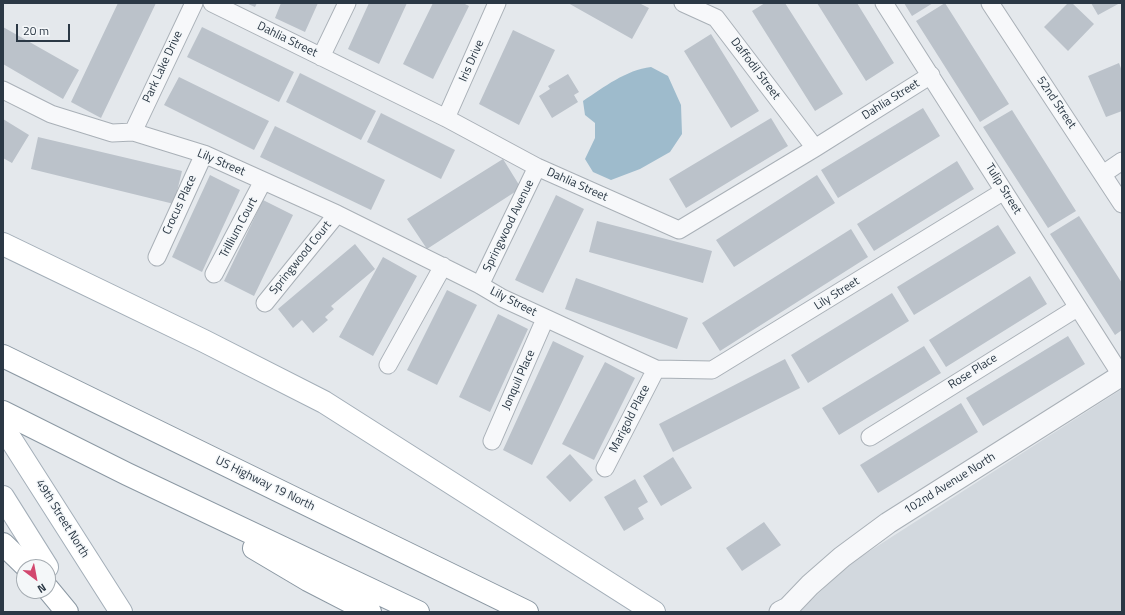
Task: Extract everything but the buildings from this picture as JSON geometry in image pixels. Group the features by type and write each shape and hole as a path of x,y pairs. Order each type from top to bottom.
{"main road":[{"path":"3,244 324,402 654,612"},
{"name":"US Highway 19 North","path":"3,356 527,612"},
{"path":"3,412 32,425 127,474 418,612"},
{"name":"49th Street North","path":"3,426 121,612"},
{"path":"127,474 308,580 370,612"},
{"path":"3,497 42,559"},
{"path":"3,544 19,559"},
{"path":"56,581 75,612"},
{"path":"56,599 67,612"}],"street":[{"name":"Park Lake Drive","path":"133,132 194,3"},
{"name":"Dahlia Street","path":"212,3 446,118 537,167 679,230 815,148 931,75"},
{"path":"321,57 346,3"},
{"name":"Iris Drive","path":"446,118 497,3"},
{"name":"Daffodil Street","path":"683,3 716,18 815,148"},
{"name":"Tulip Street","path":"884,3 1121,375"},
{"name":"52nd Street","path":"990,3 1122,204"},
{"name":"Lily Street","path":"3,90 51,114 112,133 133,132 204,154 337,214 443,266 545,319 656,369 712,370 1004,191"},
{"name":"Crocus Place","path":"156,257 204,154"},
{"path":"1103,174 1122,162"},
{"name":"Springwood Avenue","path":"480,285 537,167"},
{"name":"Trillium Court","path":"214,274 263,181"},
{"name":"Springwood Court","path":"265,303 337,214"},
{"path":"388,365 443,266"},
{"name":"Rose Place","path":"870,437 1077,308"},
{"name":"Jonquil Place","path":"492,441 545,319"},
{"name":"Marigold Place","path":"605,468 656,369"},
{"name":"102nd Avenue North","path":"785,610 810,585 842,557 888,523 1121,375"}],"shaded area":[{"path":"1122,389 1122,612 801,612 801,610 848,565"}],"water":[{"path":"651,67 668,76 681,105 682,134 670,152 640,169 611,180 593,172 585,159 595,138 595,123 585,115 583,101 624,75"}]}
